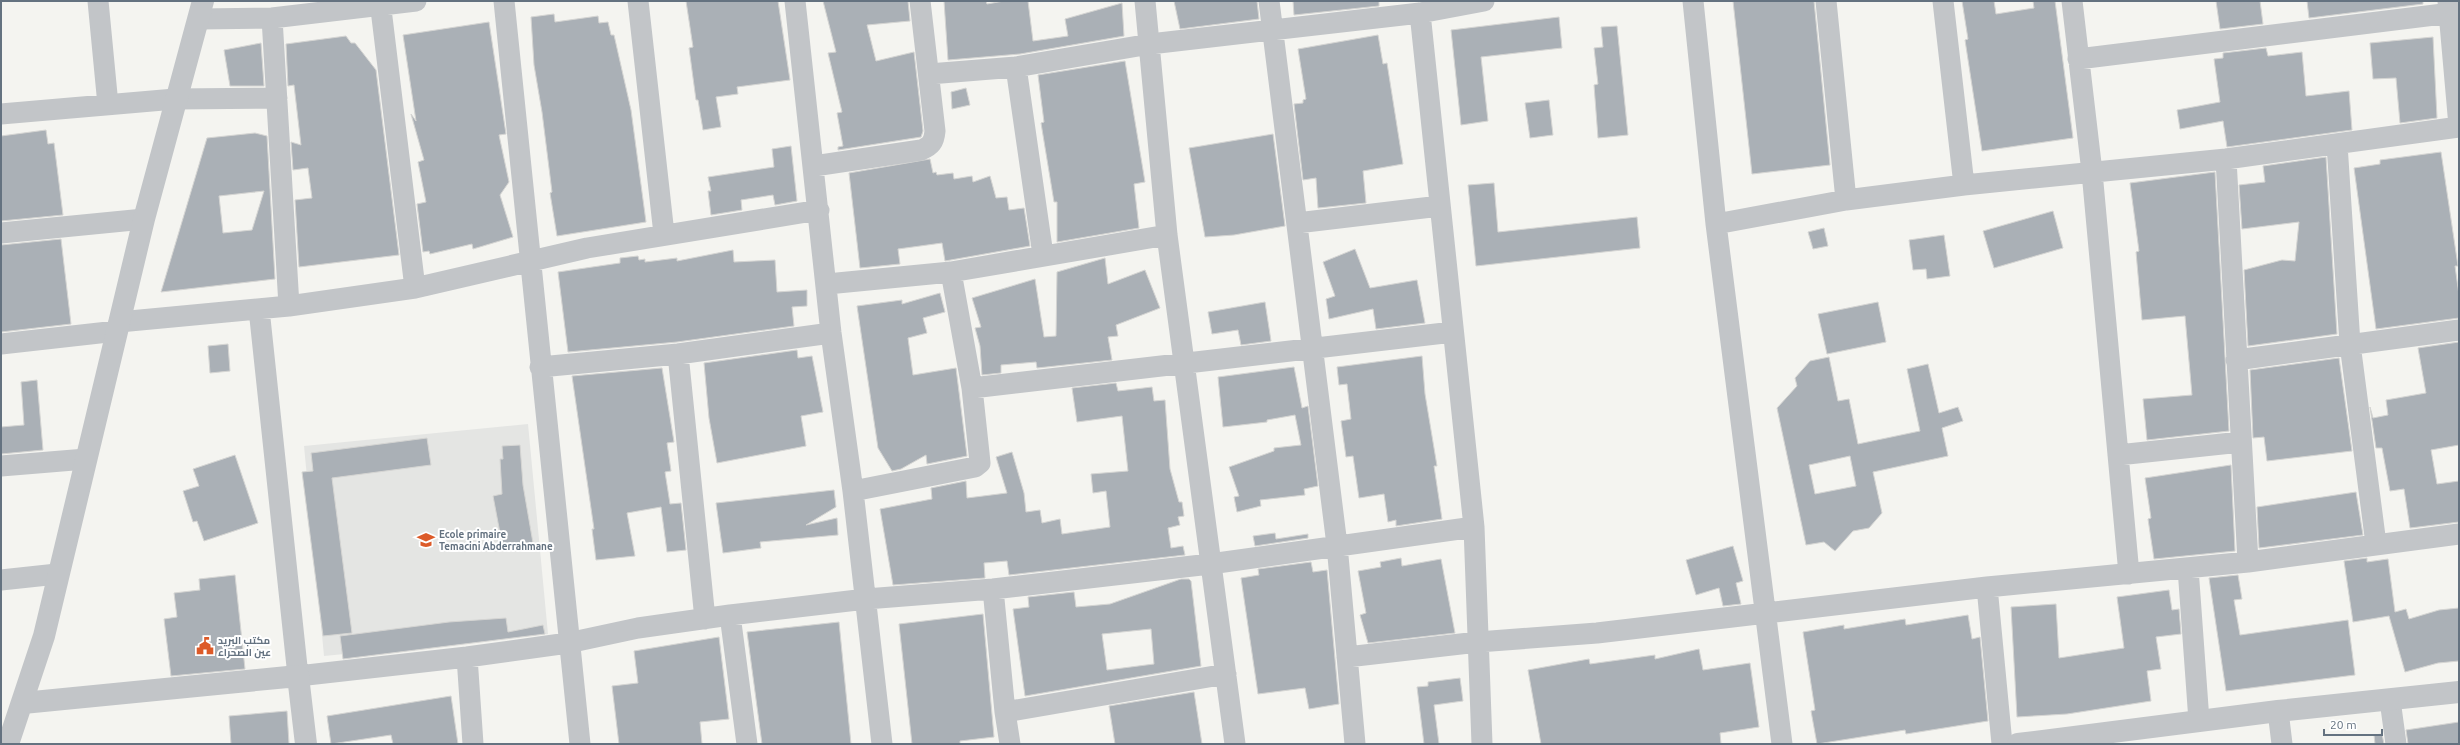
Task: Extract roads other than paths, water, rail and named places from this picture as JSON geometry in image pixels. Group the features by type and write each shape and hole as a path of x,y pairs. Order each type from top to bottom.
{"street":[{"path":"98,1 108,105"},
{"path":"7,737 23,703 44,636 57,574 144,219 175,99 201,10 272,18 381,3 416,1"},
{"path":"504,1 568,643 580,744"},
{"path":"638,1 664,234"},
{"path":"795,1 819,210 831,333 853,491 882,744"},
{"path":"814,166 921,150 930,146 935,139 920,1"},
{"path":"1145,1 1167,235 1235,744"},
{"path":"1269,1 1337,545 1356,744"},
{"path":"929,74 1016,67 1150,44 1272,28 1420,13 1484,1"},
{"path":"1693,1 1716,224 1782,744"},
{"path":"1826,1 1846,200"},
{"path":"1944,1 1964,185"},
{"path":"2072,1 2092,172 2129,574"},
{"path":"381,3 415,288"},
{"path":"1716,224 1846,200 1964,185 2226,159 2459,126 2452,9 2078,59"},
{"path":"1420,13 1474,527 1482,744"},
{"path":"272,18 289,306"},
{"path":"1016,67 1043,255"},
{"path":"1,114 175,99 277,98"},
{"path":"2337,144 2350,344 2376,544"},
{"path":"2226,159 2248,562"},
{"path":"1297,222 1440,206"},
{"path":"1,344 415,288 530,260 664,234 819,210"},
{"path":"1,233 144,219"},
{"path":"827,284 951,272 1043,255 1167,235"},
{"path":"853,491 975,467 980,463 972,388 951,272"},
{"path":"260,309 306,744"},
{"path":"2236,360 2459,330"},
{"path":"972,388 1313,347 1453,332"},
{"path":"540,367 678,354 831,333"},
{"path":"678,354 705,619"},
{"path":"2118,455 2241,442"},
{"path":"1,466 86,459"},
{"path":"23,703 298,676 467,657 568,643 638,628 730,615 866,598 993,589 1210,564 1474,527"},
{"path":"1347,657 1478,642 1597,633 1987,587 2248,562 2459,534"},
{"path":"2188,568 2199,721"},
{"path":"1,580 57,574"},
{"path":"1987,587 2002,744"},
{"path":"993,589 1005,712 1010,744"},
{"path":"730,615 747,744"},
{"path":"467,657 473,744"},
{"path":"1005,712 1226,674"},
{"path":"2024,744 2278,711 2459,692"},
{"path":"2390,700 2396,744"},
{"path":"2278,711 2282,744"}],"place":[{"name":"Ecole primaire Temacini Abderrahmane","path":"426,540"},
{"name":"مكتب البريد عين الصحراء","path":"205,646"}]}
